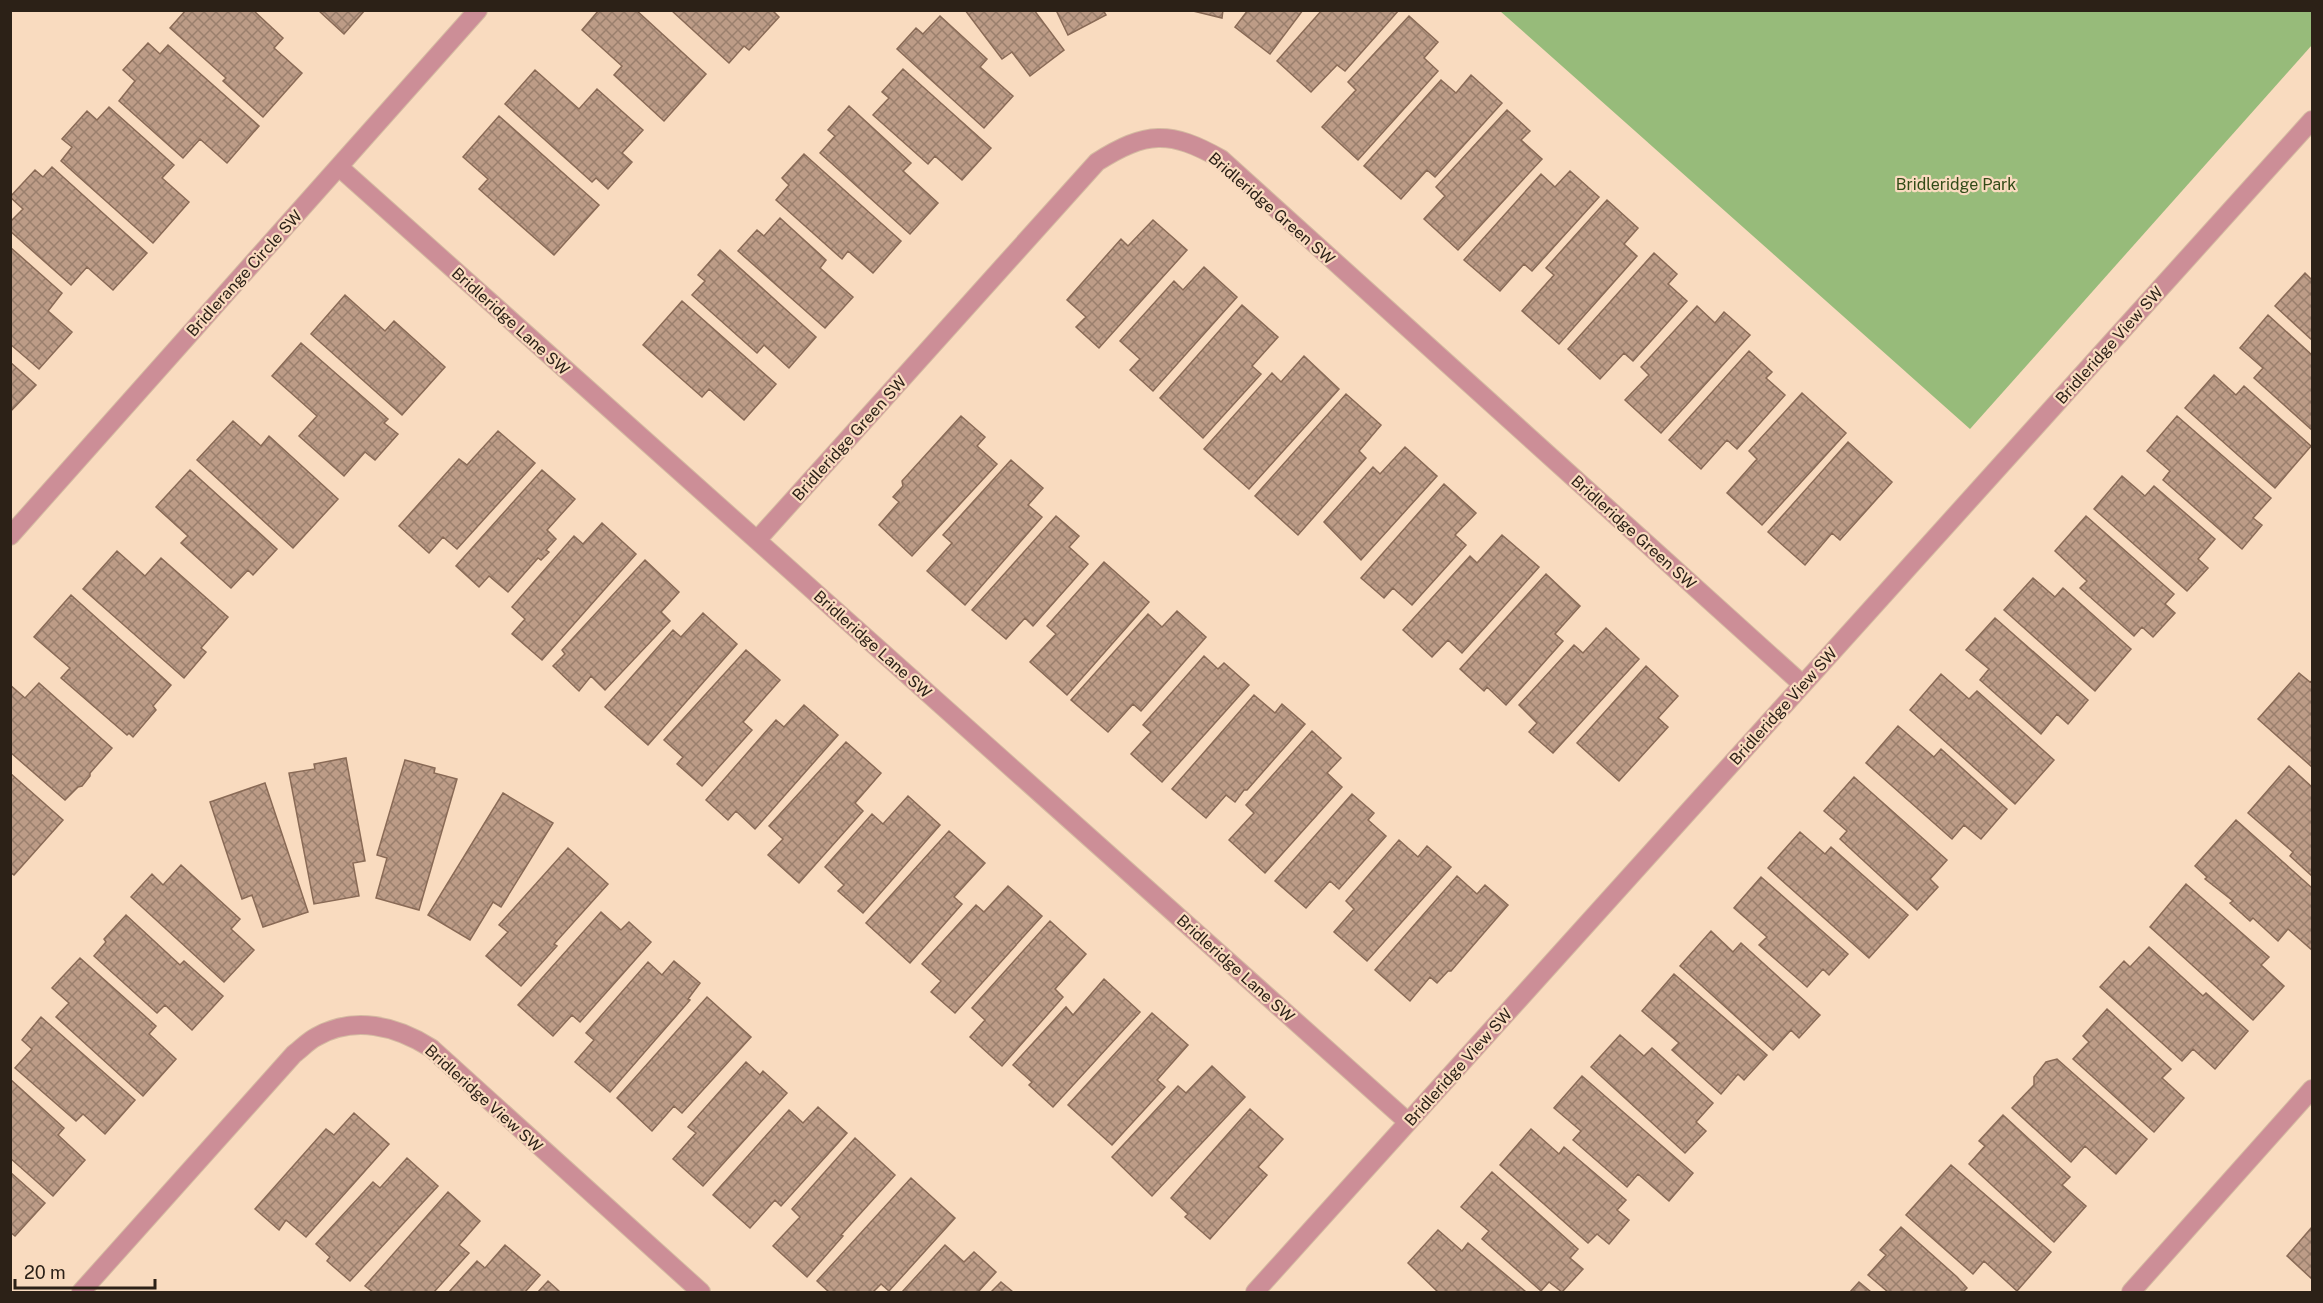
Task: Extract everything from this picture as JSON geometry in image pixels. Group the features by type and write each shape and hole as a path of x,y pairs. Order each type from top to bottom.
{"street":[{"name":"Bridlerange Circle SW","path":"10,536 478,10"},
{"name":"Bridleridge View SW","path":"1255,1293 2313,120"},
{"name":"Bridleridge Green SW","path":"758,539 1097,162 1123,146 1145,139 1172,138 1194,144 1221,159 1802,684"},
{"name":"Bridleridge Lane SW","path":"339,167 1408,1122"},
{"name":"Bridleridge View SW","path":"81,1293 294,1054 316,1037 340,1028 360,1025 379,1025 396,1030 414,1037 431,1048 701,1293"},
{"path":"2131,1293 2313,1089"}],"green space":[{"name":"Bridleridge Park","path":"2312,10 2312,45 1970,429 1500,11"}],"building":[{"path":"186,10 253,10 283,38 274,48 302,73 263,117 223,81 226,78 170,28"},
{"path":"318,10 365,10 344,34"},
{"path":"599,10 636,10 706,74 664,121 614,75 622,66 582,30"},
{"path":"671,10 772,10 779,17 749,50 744,46 729,63"},
{"path":"965,10 1034,10 1064,50 1030,76 1012,52 1002,59"},
{"path":"1056,10 1103,10 1106,15 1068,35"},
{"path":"1189,10 1223,10 1222,18"},
{"path":"1248,10 1303,10 1270,54 1235,27"},
{"path":"1322,10 1399,10 1345,71 1337,65 1311,92 1277,61"},
{"path":"940,16 987,59 980,67 1013,96 984,128 897,49 916,28 923,34"},
{"path":"1409,16 1438,42 1424,58 1438,71 1358,160 1322,127 1356,90 1348,82"},
{"path":"148,43 160,54 168,45 259,126 227,163 200,139 183,158 119,101 135,81 123,70"},
{"path":"903,69 991,148 962,180 935,156 928,164 873,115 889,98 882,92"},
{"path":"535,70 579,109 597,89 643,130 622,153 632,162 608,189 596,178 592,182 505,104"},
{"path":"1471,75 1502,103 1435,177 1427,170 1401,199 1364,166 1441,80 1456,93"},
{"path":"849,106 911,163 903,171 938,203 910,234 820,153 835,136 828,130"},
{"path":"109,107 174,165 162,178 189,202 153,243 61,161 72,147 62,139 87,111 97,120"},
{"path":"1507,110 1530,131 1521,140 1542,159 1458,250 1424,219 1445,196 1436,187"},
{"path":"499,116 599,205 554,255 479,189 488,179 463,157"},
{"path":"804,154 901,241 873,273 848,251 842,259 776,200 789,185 782,178"},
{"path":"52,167 147,253 113,290 87,267 71,285 10,231 10,222 23,209 10,197 35,170 43,177"},
{"path":"1570,171 1599,197 1532,271 1524,264 1500,291 1464,260 1541,174 1555,187"},
{"path":"1607,200 1638,228 1624,244 1637,256 1559,344 1522,311 1554,275 1546,268"},
{"path":"780,218 826,260 820,268 853,297 825,328 738,251 757,230 764,236"},
{"path":"1153,220 1187,250 1099,348 1076,327 1086,317 1067,300 1121,239 1128,246"},
{"path":"10,247 62,293 48,311 72,332 39,369 10,344"},
{"path":"720,250 816,337 789,368 764,345 757,353 692,295 705,281 698,275"},
{"path":"1654,253 1677,274 1668,284 1687,301 1633,361 1624,353 1600,379 1568,349"},
{"path":"1204,267 1237,297 1153,391 1130,370 1140,359 1120,341 1174,281 1183,290"},
{"path":"2305,273 2312,280 2312,340 2275,306"},
{"path":"345,295 385,331 394,321 445,367 402,415 311,334"},
{"path":"682,301 776,384 744,420 709,389 702,397 643,345"},
{"path":"1242,305 1278,337 1252,366 1261,374 1203,438 1160,398"},
{"path":"1697,306 1715,323 1724,312 1750,335 1661,433 1625,400 1649,375 1641,367"},
{"path":"2268,315 2312,355 2312,430 2254,378 2263,368 2240,348"},
{"path":"301,343 388,419 384,423 398,434 375,460 365,452 344,476 299,436 317,416 272,376"},
{"path":"1749,351 1772,372 1766,378 1785,395 1737,449 1727,440 1701,469 1669,440"},
{"path":"1304,356 1339,389 1249,489 1204,449 1272,373 1281,382"},
{"path":"10,362 36,385 10,412"},
{"path":"2214,375 2236,395 2244,386 2311,446 2275,488 2185,408"},
{"path":"1802,393 1846,433 1762,525 1727,493 1757,459 1749,451"},
{"path":"1346,394 1381,425 1359,451 1366,458 1298,535 1255,496"},
{"path":"961,416 985,437 977,446 997,464 912,556 879,525 899,502 893,497 903,486 902,481"},
{"path":"2177,416 2271,498 2253,518 2262,525 2242,549 2163,480 2170,471 2147,451"},
{"path":"233,421 261,446 269,436 338,499 293,548 197,460"},
{"path":"498,431 535,463 457,549 443,537 429,553 399,526 459,459 467,465"},
{"path":"1848,442 1892,482 1840,540 1832,533 1805,565 1768,532"},
{"path":"1405,447 1437,476 1361,560 1324,522 1373,467 1380,474"},
{"path":"1011,460 1043,488 1028,505 1042,517 965,605 927,571 952,543 943,535"},
{"path":"190,470 277,549 253,575 248,570 231,588 181,543 188,536 156,507"},
{"path":"542,470 575,499 547,530 556,539 546,550 549,552 541,560 538,558 508,592 489,576 479,587 456,566"},
{"path":"2122,476 2145,496 2154,486 2215,539 2198,559 2208,568 2187,591 2094,509"},
{"path":"1444,484 1476,513 1455,535 1466,545 1412,605 1393,588 1384,598 1361,578"},
{"path":"1056,516 1079,536 1069,547 1088,564 1033,626 1025,618 1006,639 972,610"},
{"path":"2086,516 2174,594 2165,604 2175,613 2153,637 2142,627 2134,636 2080,588 2087,581 2055,551"},
{"path":"602,523 636,554 542,660 512,634 525,619 512,607 574,536 583,544"},
{"path":"1502,535 1539,567 1462,653 1448,640 1432,657 1403,630 1470,556 1477,563"},
{"path":"117,551 145,576 161,558 228,617 201,648 206,652 184,678 83,589"},
{"path":"645,560 679,592 661,612 670,621 605,690 591,676 579,691 553,666 565,654 562,650"},
{"path":"1104,562 1149,602 1067,695 1030,662 1056,634 1047,626"},
{"path":"1546,574 1580,606 1555,634 1563,641 1506,705 1487,687 1484,691 1460,669"},
{"path":"2033,578 2055,597 2063,588 2131,649 2095,691 2004,610"},
{"path":"71,595 171,685 153,706 156,710 133,737 129,733 127,735 61,678 70,668 34,637"},
{"path":"1177,611 1206,637 1141,711 1133,704 1108,732 1071,700 1148,614 1162,627"},
{"path":"703,613 737,644 648,745 605,707 673,630 681,637"},
{"path":"1995,618 2088,700 2068,724 2057,714 2041,734 1980,680 1989,669 1966,650"},
{"path":"1606,628 1639,659 1553,753 1529,732 1537,723 1519,705 1574,645 1583,653"},
{"path":"746,650 780,680 743,722 752,730 702,786 677,764 683,757 664,740"},
{"path":"1204,656 1218,669 1224,663 1249,685 1162,782 1131,754 1151,732 1143,725"},
{"path":"1646,666 1678,696 1658,718 1668,727 1619,781 1577,743"},
{"path":"2299,673 2310,682 2312,681 2312,767 2258,719"},
{"path":"1941,674 1969,699 1977,691 2054,760 2015,804 1910,710"},
{"path":"39,683 112,748 82,786 65,800 10,752 10,685 25,698"},
{"path":"1254,695 1275,713 1282,704 1305,724 1235,802 1226,795 1206,818 1172,789"},
{"path":"804,705 838,735 755,829 736,811 728,820 706,800 776,720 784,727"},
{"path":"1898,726 1934,757 1941,749 2007,809 1981,839 1964,825 1952,839 1866,763"},
{"path":"1312,731 1341,758 1327,773 1342,787 1265,873 1229,840 1254,813 1246,805"},
{"path":"846,742 881,773 855,803 863,811 799,883 768,855 783,839 769,826"},
{"path":"346,758 365,861 353,863 359,896 314,904 289,773 315,769 314,764"},
{"path":"405,760 435,768 434,773 457,779 419,910 376,898 387,858 377,855"},
{"path":"2289,766 2312,787 2312,876 2290,856 2293,852 2248,813"},
{"path":"10,773 63,820 14,875 10,872"},
{"path":"1854,777 1947,860 1930,879 1938,887 1917,910 1840,839 1847,831 1824,811"},
{"path":"265,783 308,912 263,927 252,895 242,899 210,802"},
{"path":"503,793 553,823 501,907 493,902 470,940 428,915"},
{"path":"1352,794 1374,813 1368,820 1386,836 1339,889 1330,881 1306,908 1275,881"},
{"path":"908,796 940,825 863,913 838,891 844,885 825,867 872,814 883,824"},
{"path":"2236,820 2312,888 2312,950 2288,929 2278,941 2253,918 2250,921 2230,903 2233,901 2205,879 2207,877 2195,866"},
{"path":"949,831 985,863 954,897 962,904 910,963 866,923"},
{"path":"1800,832 1825,854 1831,847 1908,915 1869,958 1768,868"},
{"path":"1399,840 1418,857 1427,846 1451,867 1367,961 1334,932 1354,909 1346,901"},
{"path":"568,848 608,884 554,944 557,946 521,986 486,956 508,932 499,925"},
{"path":"181,865 240,919 231,929 254,950 224,982 131,897 152,874 163,885"},
{"path":"1457,876 1477,894 1485,885 1508,905 1451,971 1448,971 1437,983 1430,977 1410,1001 1375,970"},
{"path":"1761,877 1848,954 1829,975 1823,969 1807,987 1759,945 1767,937 1734,908"},
{"path":"2186,884 2269,957 2261,965 2284,986 2253,1020 2150,927"},
{"path":"1008,886 1042,916 955,1013 931,992 941,981 922,964 976,905 984,912"},
{"path":"601,912 621,930 629,922 651,942 580,1022 572,1015 553,1036 518,1005"},
{"path":"126,915 180,965 184,961 223,996 192,1030 165,1005 157,1013 94,956 106,942 104,939"},
{"path":"1050,921 1086,954 1055,989 1063,997 1002,1066 970,1037 985,1020 972,1008"},
{"path":"1711,931 1733,952 1741,943 1820,1015 1799,1038 1791,1030 1773,1050 1680,966"},
{"path":"2149,947 2203,996 2206,993 2248,1031 2215,1069 2193,1049 2182,1061 2100,987 2124,961 2130,967"},
{"path":"80,958 156,1026 149,1034 176,1059 143,1096 56,1017 69,1003 52,988"},
{"path":"674,961 700,983 688,999 690,1000 610,1092 575,1062 594,1040 586,1033 648,962 662,975"},
{"path":"1674,974 1767,1055 1744,1080 1738,1074 1721,1094 1672,1050 1679,1043 1642,1011"},
{"path":"1104,979 1140,1012 1053,1107 1029,1085 1032,1082 1013,1065 1066,1007 1073,1015"},
{"path":"707,997 751,1037 682,1113 674,1106 652,1131 617,1098"},
{"path":"2107,1009 2171,1069 2162,1078 2184,1098 2154,1132 2073,1059 2089,1042 2083,1036"},
{"path":"1152,1013 1188,1045 1157,1080 1165,1087 1112,1145 1068,1105"},
{"path":"41,1017 135,1100 105,1134 83,1114 76,1121 15,1068 32,1049 22,1040"},
{"path":"1620,1035 1644,1056 1652,1048 1713,1103 1696,1122 1706,1131 1685,1153 1591,1067"},
{"path":"2057,1059 2147,1139 2116,1174 2085,1146 2071,1162 2012,1108 2034,1085 2034,1077 2046,1062"},
{"path":"746,1062 760,1075 763,1071 787,1093 703,1186 673,1159 696,1133 688,1127"},
{"path":"1212,1066 1245,1097 1152,1196 1112,1157 1178,1086 1186,1093"},
{"path":"1582,1076 1693,1173 1669,1201 1638,1174 1627,1187 1573,1140 1581,1131 1554,1108"},
{"path":"10,1079 64,1128 58,1135 85,1160 53,1196 10,1158"},
{"path":"818,1107 847,1133 781,1206 775,1200 750,1228 713,1195 789,1110 803,1123"},
{"path":"1250,1109 1283,1139 1258,1167 1267,1175 1210,1239 1185,1217 1188,1214 1171,1198"},
{"path":"354,1113 389,1144 306,1237 286,1220 279,1230 255,1209 326,1129 334,1135"},
{"path":"2003,1115 2070,1177 2062,1185 2086,1206 2054,1242 1969,1164 1985,1146 1979,1141"},
{"path":"1531,1129 1559,1154 1564,1147 1626,1200 1617,1210 1629,1220 1609,1244 1597,1234 1588,1243 1500,1165"},
{"path":"855,1138 895,1175 807,1277 773,1246 800,1217 792,1209"},
{"path":"407,1158 438,1186 350,1281 327,1261 330,1257 316,1244 373,1182 380,1188"},
{"path":"1951,1165 2051,1252 2017,1291 1984,1261 1973,1274 1906,1215"},
{"path":"10,1172 45,1203 15,1236 10,1232"},
{"path":"1492,1172 1578,1249 1570,1258 1583,1269 1562,1292 1549,1282 1541,1291 1482,1239 1489,1231 1461,1207"},
{"path":"911,1178 955,1218 889,1291 881,1284 873,1292 829,1292 817,1281"},
{"path":"448,1192 480,1221 459,1245 469,1253 434,1292 373,1292 365,1286"},
{"path":"1901,1227 1967,1288 1963,1292 1888,1292 1868,1275 1886,1255 1880,1250"},
{"path":"2312,1227 2312,1279 2287,1256"},
{"path":"1438,1230 1462,1251 1468,1243 1526,1292 1438,1292 1408,1263"},
{"path":"505,1245 540,1275 525,1292 449,1292 477,1261 485,1268"},
{"path":"945,1245 964,1262 974,1252 996,1272 978,1292 902,1292"},
{"path":"548,1281 560,1292 538,1292"},
{"path":"1001,1282 1013,1292 991,1292"},
{"path":"1859,1282 1871,1292 1850,1292"}]}
